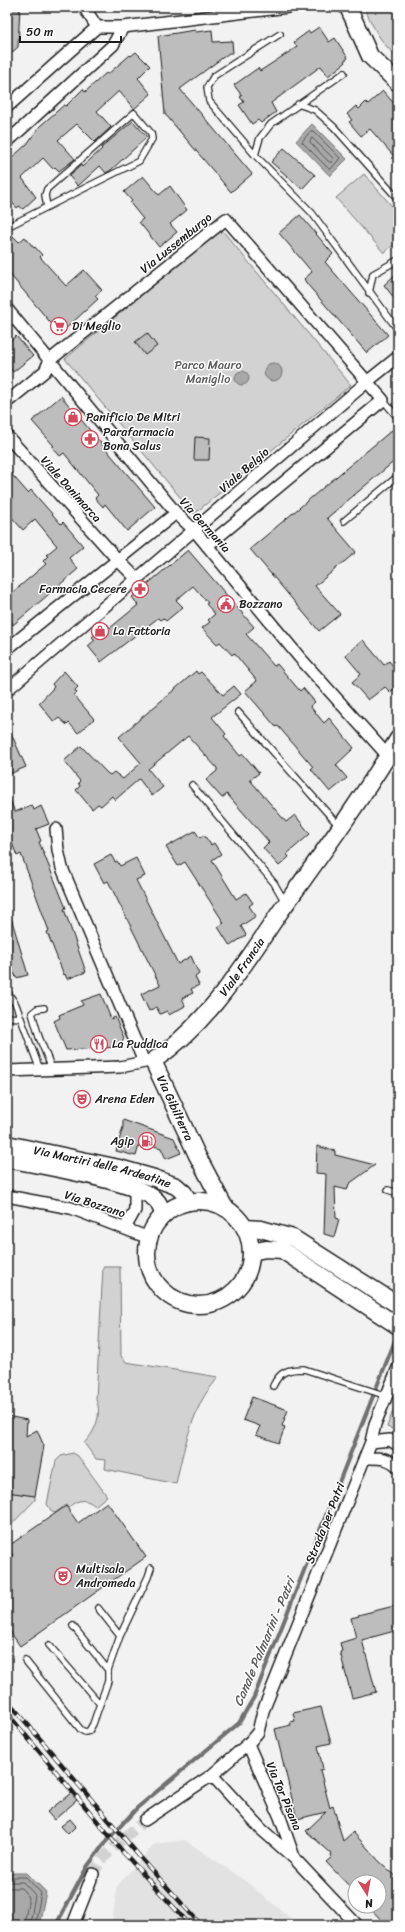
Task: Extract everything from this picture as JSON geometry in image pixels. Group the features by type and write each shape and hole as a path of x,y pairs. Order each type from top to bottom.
{"street":[{"path":"84,7 97,27"},
{"path":"7,107 97,27 123,27 288,7"},
{"path":"348,7 370,56 398,83"},
{"path":"9,137 113,45 123,27"},
{"name":"Via Lussemburgo","path":"50,360 226,220 368,381"},
{"name":"Via Germania","path":"7,309 176,513 195,531 300,658 388,756"},
{"name":"Viale Belgio","path":"7,690 136,578 195,531 368,381 398,357"},
{"path":"7,402 44,371 50,360"},
{"path":"207,546 383,400 368,381"},
{"name":"Viale Danimarca","path":"7,436 116,559"},
{"path":"7,649 116,559 176,513"},
{"path":"116,559 136,578"},
{"name":"Viale Francia","path":"7,1071 120,1067 149,1062 173,1048 203,1018 232,982 341,828 398,739"},
{"path":"56,829 58,850 62,868 149,1062"},
{"name":"Via Gibilterra","path":"149,1062 225,1208"},
{"name":"Via Martiri delle Ardeatine","path":"7,1144 119,1168 154,1178 176,1186 194,1201"},
{"name":"Via Gibilterra","path":"194,1201 205,1190 204,1180 197,1155"},
{"name":"Via Martiri delle Ardeatine","path":"7,1158 99,1178 135,1188 146,1193 158,1202 164,1215"},
{"path":"124,1228 135,1210 135,1188"},
{"name":"Via Bozzano","path":"7,1196 71,1208 149,1238"},
{"path":"194,1201 213,1203 225,1208 236,1216 245,1228 250,1239 251,1252 249,1268 242,1283 231,1294 216,1302 200,1305 184,1302 169,1295 158,1284 150,1270 147,1254 149,1238 155,1225 171,1209 194,1201"},
{"path":"245,1228 261,1229 293,1238 398,1305"},
{"path":"251,1252 266,1249 282,1250 398,1326"},
{"name":"Strada per Patri","path":"145,1820 212,1775 248,1744 258,1732 263,1711 365,1458 371,1442 375,1424 398,1368"},
{"path":"371,1442 390,1440 398,1445"},
{"path":"365,1458 380,1458 392,1461 398,1468"},
{"name":"Via Tor Pisana","path":"248,1744 280,1817 294,1858"},
{"name":"Via Tor Pisana","path":"212,1775 261,1830 294,1858 357,1925"},
{"path":"73,1925 93,1874"}],"lane":[{"path":"280,34 214,76 207,87 209,102 255,155 312,213 369,293 398,330"},
{"path":"255,155 260,138 270,124 344,73"},
{"path":"298,104 315,110 334,127 398,199"},
{"path":"7,227 47,207 139,161 152,139 151,133 134,113 47,189 45,195 47,207"},
{"path":"369,293 373,274 398,260"},
{"path":"383,400 398,418"},
{"path":"344,521 398,476"},
{"path":"238,712 341,828"},
{"path":"192,785 274,883 287,903"},
{"path":"7,991 16,1005 40,1070"},
{"path":"44,1008 37,1009 32,1013 39,1037 52,1069"},
{"path":"7,1017 21,1018"},
{"path":"388,1190 398,1193"},
{"path":"273,1386 281,1373 291,1369 304,1369 386,1396"},
{"path":"25,1660 81,1730 85,1732 89,1731 108,1681 108,1670 120,1636 148,1578 151,1568"},
{"path":"98,1608 120,1636"},
{"path":"73,1626 108,1670"},
{"path":"49,1645 100,1704"}],"shaded area":[{"path":"185,1840 243,1879 299,1925 113,1925 112,1922 117,1886 155,1844"}],"green space":[{"path":"364,7 398,7 398,58 378,35"},
{"path":"364,174 398,213 398,241 384,253 336,198"},
{"name":"Parco Mauro Maniglio","path":"221,229 351,385 194,514 65,359"},
{"path":"103,1267 120,1267 121,1356 126,1362 218,1377 204,1397 193,1420 183,1452 176,1484 105,1469 106,1460 96,1459 84,1443 94,1429 98,1417 98,1405 96,1400"},
{"path":"398,1397 398,1431 387,1427"},
{"path":"73,1453 78,1456 107,1496 95,1506 92,1503 78,1501 68,1508 66,1505 55,1513 52,1512 47,1504 56,1461 61,1456"},
{"path":"7,1492 35,1496 35,1500 7,1529"}],"water":[{"path":"312,124 347,159 330,176 296,141"},
{"path":"273,363 279,366 282,372 279,378 273,381 267,378 264,372 267,366"},
{"path":"239,371 245,371 249,375 249,381 245,385 239,385 235,381 235,375"},
{"path":"7,1873 27,1873 46,1892 39,1925 7,1925"}],"building":[{"path":"7,7 20,7 18,47 7,57"},
{"path":"319,27 329,42 335,38 348,58 344,61 345,63 328,76 321,66 271,103 276,112 261,123 258,120 252,124 239,105 244,102 240,97 242,96 234,85 258,68 260,71 297,47 294,42 309,31 310,33"},
{"path":"195,30 196,32 212,30 213,42 232,41 233,53 229,53 180,89 252,174 231,192 165,114 158,36"},
{"path":"136,52 150,66 138,78 151,94 134,109 119,91 97,111 111,127 95,142 77,124 58,140 75,159 59,171 55,167 53,169 43,158 22,178 36,197 23,209 19,206 17,208 7,197 7,162 27,144 40,126 64,105 66,106 83,89 85,92 106,73 108,74 130,55 131,56"},
{"path":"383,91 398,108 398,161 370,129 361,136 349,122 352,120 347,114 356,106 359,109 366,102 368,104"},
{"path":"133,121 147,137 111,170 106,173 100,166 78,186 69,176 81,165 82,167 102,149 101,148"},
{"path":"284,148 315,175 302,189 271,162"},
{"path":"143,176 159,195 170,186 187,210 170,224 177,232 159,247 139,222 143,219 130,203 132,201 124,192"},
{"path":"300,215 333,254 325,262 388,335 367,353 307,284 304,279 312,272 279,233"},
{"path":"13,236 19,242 25,237 42,255 40,257 66,286 84,270 102,290 95,296 98,299 60,334 7,271 7,241"},
{"path":"398,272 398,303 384,285"},
{"path":"147,333 157,346 145,355 135,342"},
{"path":"16,336 33,356 13,372 7,364 7,344"},
{"path":"61,396 155,507 127,531 105,504 103,507 95,498 98,495 64,453 60,456 52,447 54,446 32,421"},
{"path":"398,425 398,458 327,518 356,552 315,586 340,614 319,631 250,549"},
{"path":"195,437 210,438 209,460 194,460"},
{"path":"7,469 28,493 31,490 61,524 63,522 83,546 69,558 78,569 13,625 12,622 7,626 7,597 46,564 43,561 48,556 46,555 57,546 35,519 23,530 7,512"},
{"path":"188,550 254,627 246,634 274,666 277,664 300,691 303,688 315,702 310,706 324,723 329,718 354,748 336,765 347,778 330,792 311,769 313,767 278,726 276,727 245,691 257,681 234,653 232,655 220,642 217,644 202,628 210,622 208,620 215,614 206,604 208,603 193,586 176,600 183,607 166,621 163,618 160,620 158,618 101,662 88,646 95,640 92,637 107,624 110,628 138,605 132,597"},
{"path":"363,640 384,665 389,661 398,672 398,686 390,692 385,687 368,700 352,682 361,674 345,655"},
{"path":"64,671 78,687 75,690 77,693 74,695 94,719 78,733 69,723 67,725 59,718 54,722 39,703 54,687 52,684"},
{"path":"196,671 198,674 201,672 223,695 234,686 241,694 212,717 226,734 224,736 240,756 243,754 259,773 250,780 286,822 295,815 310,834 287,854 289,857 279,866 263,848 269,842 227,794 222,798 206,780 217,771 217,768 188,736 148,769 163,787 152,796 139,779 115,800 112,796 101,806 98,804 92,809 76,790 80,786 78,783 80,781 64,761 81,746 107,773 110,775 114,772 123,779 141,763 119,737"},
{"path":"7,724 26,767 7,775"},
{"path":"7,793 15,812 32,805 34,810 41,806 49,824 36,829 41,841 39,842 66,908 64,909 86,972 67,979 65,974 64,975 47,932 49,931 21,854 17,856 7,830"},
{"path":"195,831 200,838 204,835 211,845 214,843 221,854 212,860 236,899 246,893 253,903 249,906 256,916 241,926 246,935 230,946 218,927 224,923 185,862 178,866 166,847"},
{"path":"111,855 115,862 117,861 120,866 136,858 145,876 136,880 178,964 191,956 199,974 195,977 199,985 191,989 193,993 182,998 185,1006 169,1015 167,1011 160,1014 156,1007 149,1011 141,994 160,985 108,881 104,883 94,864"},
{"path":"7,914 10,914 28,975 16,978 15,974 7,973"},
{"path":"101,994 111,1019 115,1017 124,1038 118,1047 66,1050 54,1021 60,1018 59,1015 83,1005 81,1001"},
{"path":"123,1120 174,1138 181,1153 166,1159 161,1148 140,1142 136,1156 116,1151 123,1127"},
{"path":"317,1146 335,1151 335,1155 375,1165 349,1184 347,1190 335,1187 336,1218 339,1219 334,1237 324,1234 326,1174 316,1173"},
{"path":"252,1397 288,1410 282,1426 285,1427 279,1443 256,1435 260,1426 243,1420"},
{"path":"7,1416 27,1420 26,1436 37,1430 44,1446 35,1496 7,1492"},
{"name":"Multisala Andromeda","path":"107,1502 146,1557 20,1646 7,1627 7,1559 13,1555 7,1547 66,1506 78,1523"},
{"path":"398,1605 398,1630 362,1640 376,1692 352,1698 340,1652 342,1651 340,1643 356,1638 351,1618"},
{"path":"321,1707 331,1743 318,1746 323,1769 320,1770 330,1808 333,1805 343,1841 353,1832 379,1861 398,1878 398,1925 386,1925 376,1914 387,1914 387,1874 347,1874 347,1884 326,1862 332,1857 332,1854 306,1831 326,1812 297,1819 275,1729 291,1725 290,1722 295,1721 293,1713"},
{"path":"71,1793 77,1800 54,1820 47,1812"},
{"path":"70,1819 76,1826 68,1834 61,1826"}],"waterway":[{"name":"Canale Palmarini - Patri","path":"56,1925 87,1867 104,1844 137,1808 239,1723 254,1697 398,1333"}],"tunnel":[{"path":"93,1874 110,1851 145,1820"}],"railway":[{"path":"7,1700 140,1857 201,1925"},
{"path":"7,1713 123,1852 190,1925"}],"place":[{"name":"Di Meglio","path":"59,326"},
{"name":"Panificio De Mitri","path":"73,417"},
{"name":"Parafarmacia Bona Salus","path":"90,439"},
{"name":"Farmacia Cecere","path":"140,589"},
{"name":"Bozzano","path":"226,604"},
{"name":"La Fattoria","path":"100,631"},
{"name":"La Puddica","path":"99,1044"},
{"name":"Arena Eden","path":"82,1099"},
{"name":"Agip","path":"147,1141"},
{"name":"Multisala Andromeda","path":"63,1576"}]}
